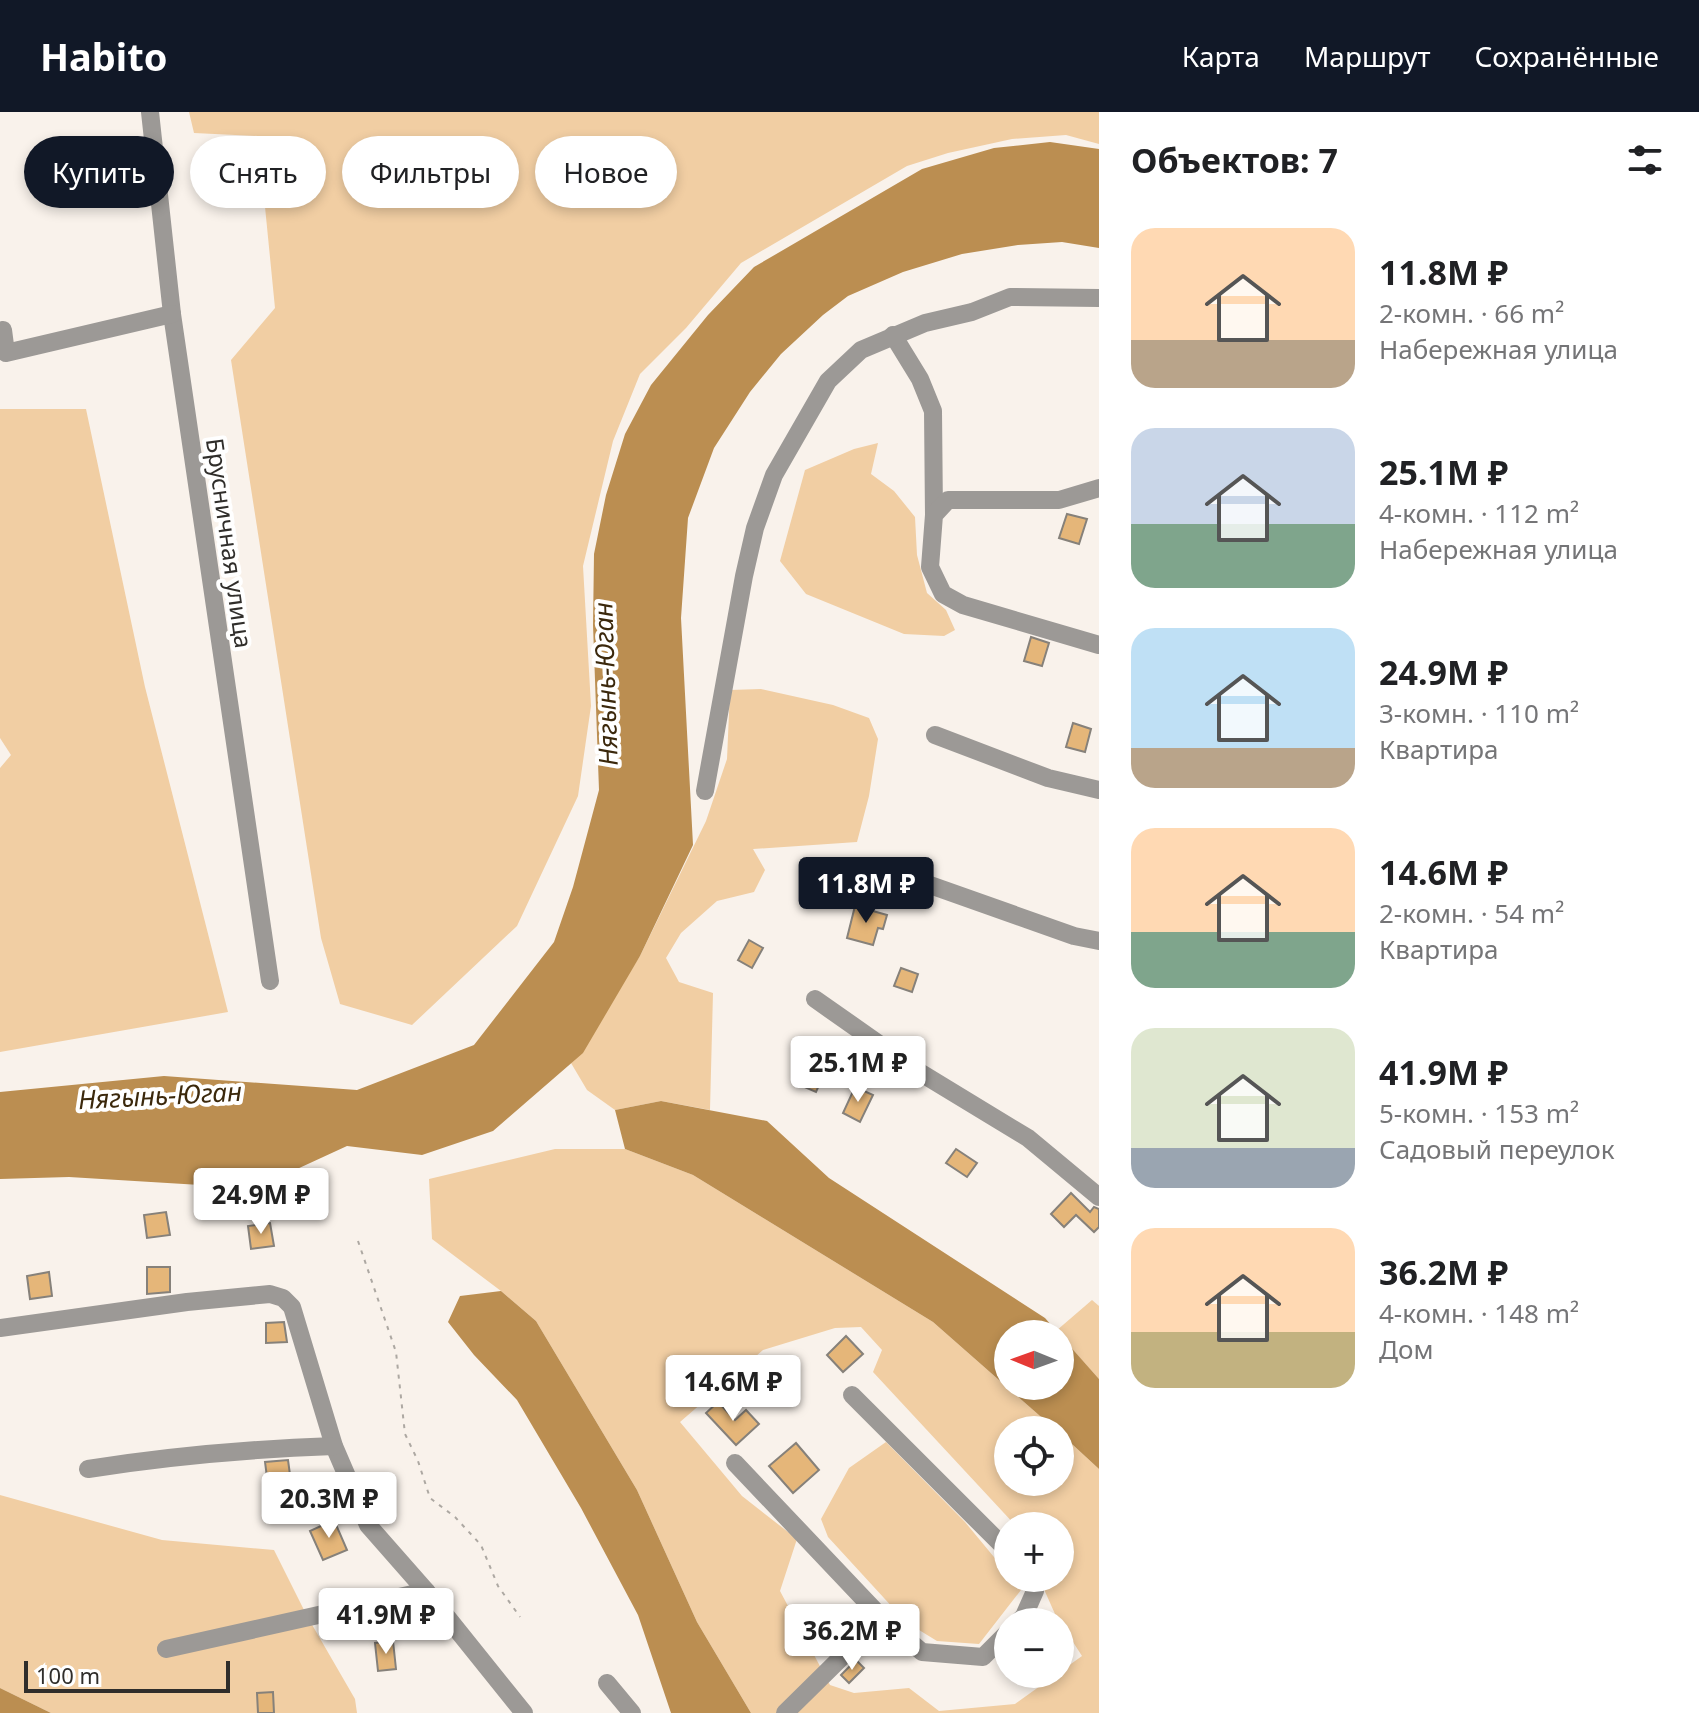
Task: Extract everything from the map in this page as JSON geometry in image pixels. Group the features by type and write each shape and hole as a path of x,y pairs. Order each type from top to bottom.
{"street":[{"name":"Брусничная улица","path":"150,112 172,314 270,981"},
{"path":"705,791 755,528 774,475 828,381 861,350 925,323 972,312 1010,297 1099,298"},
{"path":"3,330 6,353 172,314"},
{"path":"893,335 920,379 933,411 934,515 930,567 943,594 963,605 1099,645"},
{"path":"934,515 948,500 1059,500 1099,488"},
{"path":"935,735 1048,778 1099,790"},
{"path":"862,867 930,885 1074,936 1099,941"},
{"path":"815,999 916,1070 1028,1138 1099,1197"},
{"path":"0,1328 187,1302 270,1294 283,1298 292,1307 334,1446 368,1525 426,1591 524,1713"},
{"path":"852,1395 994,1537"},
{"path":"88,1469 259,1448 334,1446"},
{"path":"735,1463 880,1616 922,1652 983,1657 994,1646"},
{"path":"166,1649 426,1591"},
{"path":"785,1713 880,1616"},
{"path":"607,1683 632,1713"}],"path":[{"path":"358,1241 396,1352 405,1434 430,1498 455,1517 481,1545 498,1586 520,1617"}],"shaded area":[{"path":"189,112 1099,112 1099,144 1066,135 1012,139 907,166 741,263 686,328 640,374 613,441 583,566 591,706 578,796 517,926 412,1025 340,1004 321,938 231,360 275,308 265,208 326,208 326,136 194,133"},
{"path":"0,409 86,409 145,687 228,1012 0,1052 0,768 11,755 0,738"},
{"path":"878,443 871,474 894,491 915,517 917,555 927,593 946,610 955,630 944,636 904,634 806,594 780,561 805,470 854,449"},
{"path":"761,689 833,705 869,718 878,739 869,796 857,842 753,849 765,870 754,892 717,901 681,933 666,958 679,982 713,993 710,1110 661,1101 615,1110 587,1090 571,1063 640,956 706,821 727,759 730,690"},
{"path":"555,1149 625,1149 693,1175 933,1322 994,1376 994,1400 1022,1400 1040,1416 994,1416 994,1496 1074,1496 1074,1446 1099,1469 1099,1713 751,1713 697,1622 637,1490 536,1321 432,1239 429,1179","holes":["861,1327 882,1350 873,1372 1003,1512 1074,1512 1074,1592 1045,1592 1052,1608 1074,1608 1074,1644 1082,1656 1074,1662 1074,1688 1037,1688 1015,1704 939,1711 909,1688 854,1693 830,1685 780,1591 797,1539 742,1496 680,1422 763,1350 835,1328"]},
{"path":"1092,1300 1099,1306 1099,1379 1074,1351 1074,1320 1069,1320"},
{"path":"886,1442 965,1522 994,1557 994,1592 1019,1592 1007,1608 994,1608 994,1625 979,1644 937,1641 906,1622 828,1537 821,1519 849,1468"},
{"path":"0,1495 162,1540 274,1550 307,1616 355,1699 357,1713 51,1713 0,1688"}],"water":[{"name":"Нягынь-Юган","path":"1050,142 1099,149 1099,248 1062,242 962,254 903,272 848,296 781,354 750,392 714,448 688,518 681,618 693,845 640,956 583,1053 493,1131 422,1155 347,1146 284,1175 233,1187 69,1177 0,1179 0,1092 164,1076 357,1090 474,1045 554,942 573,887 599,790 593,625 594,554 606,495 625,434 651,385 708,315 754,267 922,169 994,148"},
{"path":"661,1101 767,1121 829,1178 1047,1320 994,1320 994,1376 933,1322 693,1175 625,1149 615,1110"},
{"path":"501,1291 536,1321 637,1490 697,1622 751,1713 671,1713 638,1615 581,1508 517,1400 448,1322 460,1296"},
{"path":"1074,1351 1099,1379 1099,1469 1074,1446 1074,1416 1040,1416 1022,1400 1074,1400"},
{"path":"0,1688 51,1713 0,1713"}],"building":[{"path":"1067,514 1087,519 1079,544 1059,538"},
{"path":"1031,637 1049,643 1042,666 1024,661"},
{"path":"1073,723 1091,729 1085,752 1066,747"},
{"path":"855,906 887,915 883,929 878,928 873,945 847,938"},
{"path":"749,940 763,948 752,968 738,960"},
{"path":"901,968 918,974 912,992 894,986"},
{"path":"805,1056 817,1061 820,1056 830,1061 816,1092 793,1082"},
{"path":"855,1087 873,1095 860,1122 843,1113"},
{"path":"956,1149 977,1163 967,1177 946,1163"},
{"path":"1071,1193 1090,1212 1094,1207 1099,1209 1099,1227 1094,1232 1076,1215 1064,1227 1051,1214"},
{"path":"166,1212 170,1235 147,1238 144,1215"},
{"path":"270,1223 274,1246 251,1249 248,1226"},
{"path":"147,1267 170,1267 170,1292 147,1294"},
{"path":"49,1272 52,1296 30,1299 27,1276"},
{"path":"284,1322 287,1342 266,1343 266,1323"},
{"path":"846,1336 863,1354 843,1372 827,1355"},
{"path":"718,1402 735,1420 746,1410 759,1424 736,1445 706,1413"},
{"path":"796,1443 819,1470 793,1493 769,1466"},
{"path":"288,1460 291,1482 268,1485 265,1462"},
{"path":"334,1520 347,1550 323,1560 310,1531"},
{"path":"393,1641 396,1669 378,1671 375,1643"},
{"path":"856,1660 864,1668 849,1683 841,1675"},
{"path":"273,1692 274,1713 258,1713 257,1693"}]}
